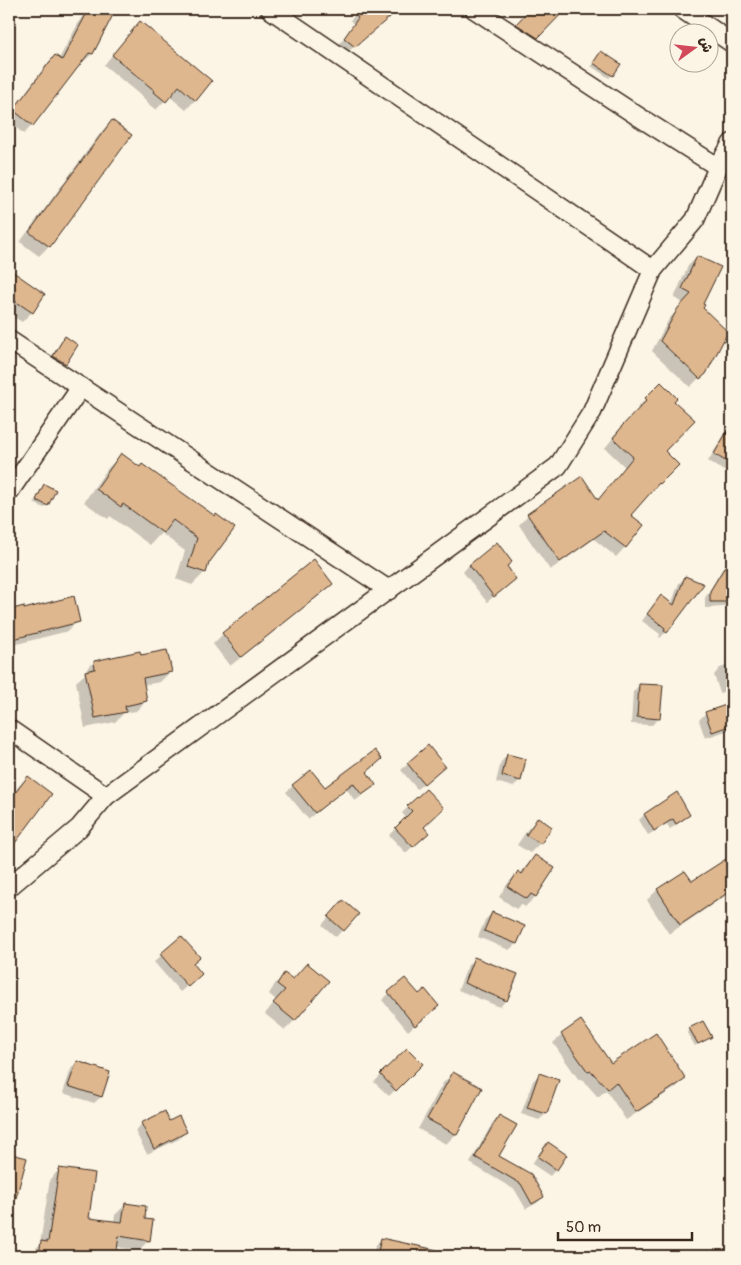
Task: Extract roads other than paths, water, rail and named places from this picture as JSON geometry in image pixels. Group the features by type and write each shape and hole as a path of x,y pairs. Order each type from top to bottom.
{"street":[{"path":"270,9 653,270"},
{"path":"474,9 718,167"},
{"path":"682,9 732,43"},
{"path":"9,887 79,828 106,796 558,466 592,412 653,270 695,220 718,167 732,143"},
{"path":"9,340 388,590"},
{"path":"9,492 81,388"},
{"path":"9,729 106,796"}]}
